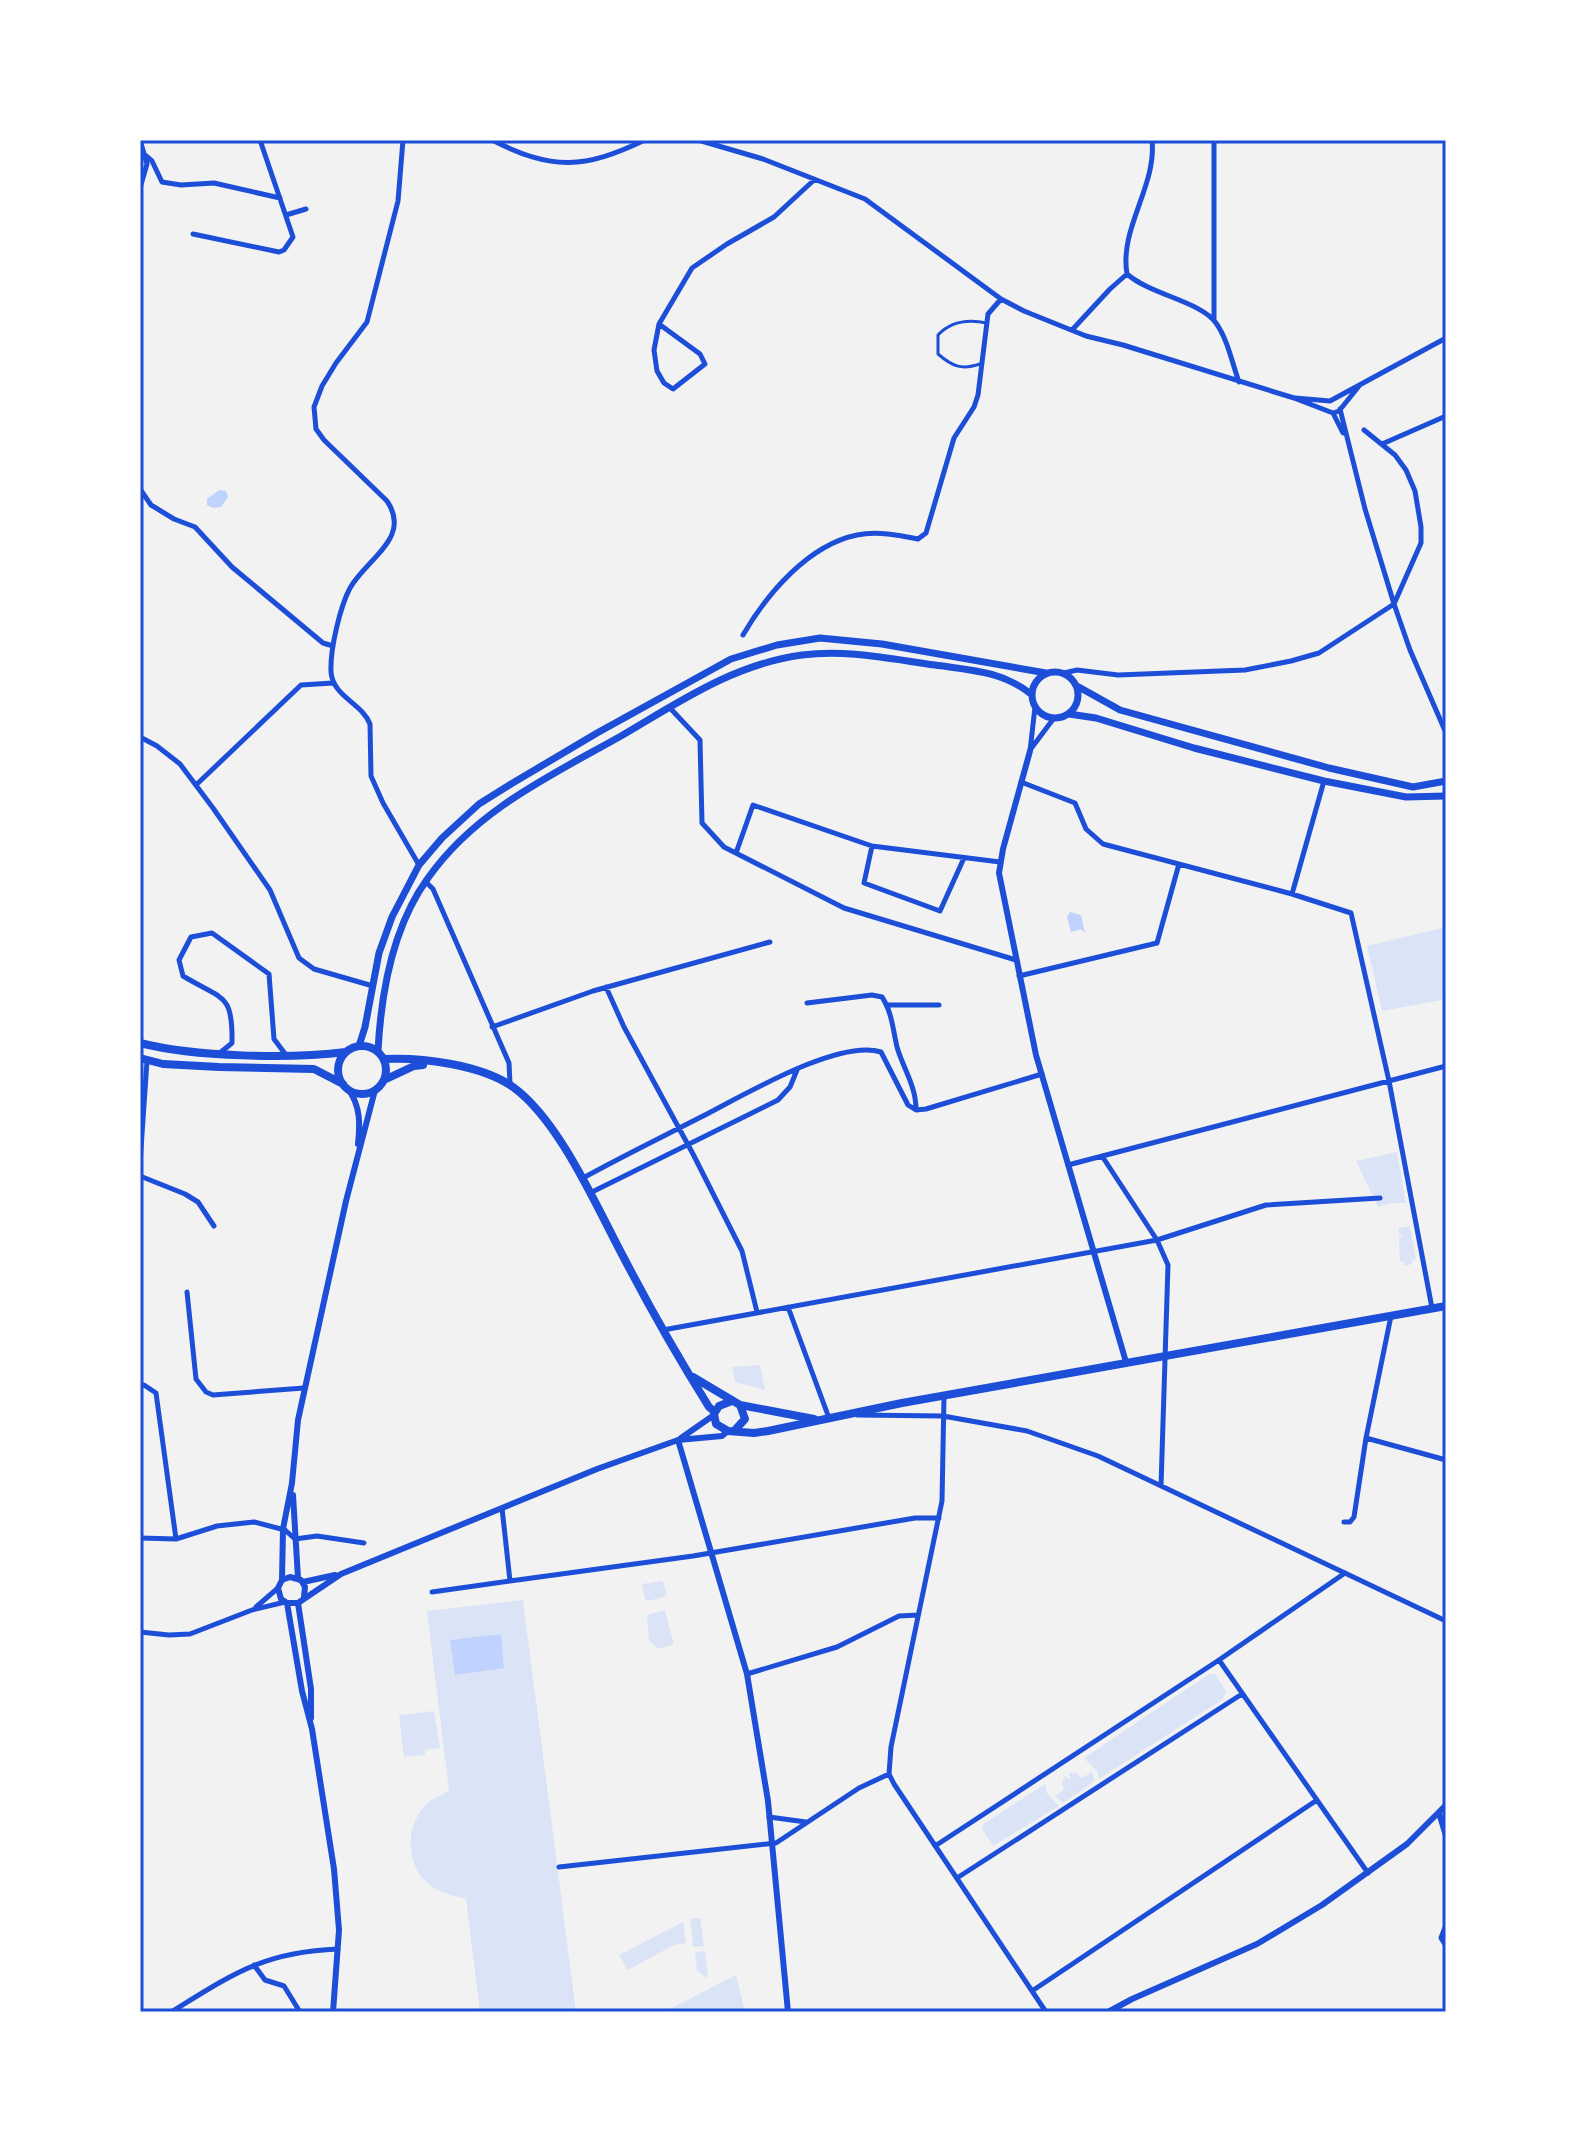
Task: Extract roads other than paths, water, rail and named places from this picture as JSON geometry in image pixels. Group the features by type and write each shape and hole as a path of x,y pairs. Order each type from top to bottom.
{"main road":[{"path":"359,1046 379,953 392,917 419,865 459,821 511,784 706,672 754,651 798,641 840,639 1046,673 1064,673 1077,686 1120,710 1329,768 1413,787 1446,781"},
{"path":"378,1051 379,1027 390,967 409,913 425,881 456,843 489,814 523,792 670,708 747,667 820,653 987,672 1013,681 1031,694"},
{"path":"1046,673 1033,685 1031,694 1035,707 1047,717 1069,714 1096,718 1202,750 1324,781 1406,797 1446,796"},
{"path":"1069,714 1078,701 1077,686"},
{"path":"140,1043 159,1048 220,1053 316,1056 346,1052 359,1046 378,1051 384,1059 387,1069 384,1080"},
{"path":"346,1052 338,1067 346,1087"},
{"path":"144,1059 163,1064 314,1069 365,1094 375,1090 384,1080 414,1066 444,1064"},
{"path":"384,1059 466,1067 510,1085 528,1099 582,1179 662,1330 715,1413 716,1424 731,1431 754,1433 1126,1362 1446,1306"},
{"path":"689,1374 736,1403 745,1419 739,1428 731,1431"},
{"path":"715,1413 722,1403 736,1403 824,1418"}],"street":[{"path":"140,140 147,164 140,188"},
{"path":"193,234 279,252 284,250 293,237 260,140"},
{"path":"403,140 398,201 367,322 322,386 313,419 324,440 394,511 395,527 387,544 358,574 348,592 333,646 331,671 333,683 368,717 371,776 419,865"},
{"path":"492,140 539,160 565,164 609,157 645,140"},
{"path":"698,140 763,159 865,199 1001,299 1072,330 1332,412 1341,408 1359,386"},
{"path":"1072,330 1127,274 1128,245 1154,157 1152,140"},
{"path":"1214,140 1214,320"},
{"path":"145,155 152,161 162,182 181,185 214,183 280,198"},
{"path":"659,324 700,354 705,364 673,389 664,383 657,371 654,350 659,324 692,268 774,217 814,180"},
{"path":"286,215 306,209"},
{"path":"1127,274 1146,288 1200,310 1214,320 1222,333 1239,382"},
{"path":"743,635 754,616 774,594 823,547 858,535 885,533 918,539 923,537 954,438 978,395 988,314 1001,299"},
{"path":"1345,437 1327,406 1332,400 1446,338"},
{"path":"1294,398 1339,401 1345,437 1394,604 1410,650 1446,721"},
{"path":"1382,444 1446,416"},
{"path":"1064,673 1077,670 1118,675 1245,670 1319,653 1394,604 1421,543 1415,491 1406,470 1364,430"},
{"path":"140,489 151,505 195,527 232,567 323,643 333,646"},
{"path":"196,785 301,685 333,683"},
{"path":"1435,701 1446,733"},
{"path":"1035,707 1030,751 1000,862 1001,886 1042,1074 1126,1362"},
{"path":"670,708 700,740 702,823 724,847 844,908 1016,960"},
{"path":"1030,751 1054,718"},
{"path":"140,737 180,764 196,785 270,890 299,958 314,969 373,986"},
{"path":"1292,894 1324,781"},
{"path":"1021,782 1075,803 1086,829 1103,844 1292,894 1351,913 1389,1081 1432,1308"},
{"path":"736,853 753,805 872,846 1000,862"},
{"path":"872,846 864,883 940,911 964,858"},
{"path":"1019,976 1157,943 1179,864"},
{"path":"425,881 433,889 509,1063 510,1085"},
{"path":"220,1053 232,1043 233,1013 227,1003 183,976 179,960 191,937 212,933 269,974 274,1039 286,1055"},
{"path":"492,1027 606,987 770,942"},
{"path":"606,987 742,1251 757,1312"},
{"path":"807,1003 872,995 882,997 888,1005 896,1042 916,1096 916,1110"},
{"path":"888,1005 939,1005"},
{"path":"881,1052 896,1042"},
{"path":"582,1179 798,1069 841,1054 874,1049 881,1052 908,1105 916,1110 1042,1074"},
{"path":"140,1163 144,1059"},
{"path":"1068,1165 1446,1066"},
{"path":"589,1193 778,1100 790,1087 798,1069"},
{"path":"346,1087 353,1095 360,1121 357,1152"},
{"path":"252,1610 278,1588 282,1580 283,1529 304,1388 357,1152 375,1090"},
{"path":"1102,1156 1157,1240 1168,1265 1161,1486"},
{"path":"140,1176 198,1202 214,1226"},
{"path":"662,1330 1157,1240 1266,1205 1380,1198"},
{"path":"187,1292 196,1379 206,1392 213,1395 304,1388"},
{"path":"788,1307 824,1418"},
{"path":"1344,1522 1350,1522 1354,1517 1366,1438 1391,1316"},
{"path":"140,1385 156,1393 176,1539"},
{"path":"944,1396 942,1501 891,1747 889,1774 1046,2012"},
{"path":"678,1440 715,1413"},
{"path":"848,1414 943,1416 1027,1431 1098,1456 1446,1621"},
{"path":"140,1632 190,1634 252,1610 298,1603 341,1574 597,1469 678,1440 722,1436 731,1431"},
{"path":"1366,1438 1446,1460"},
{"path":"678,1440 747,1674 762,1754 788,2012"},
{"path":"292,1483 295,1539 304,1597"},
{"path":"502,1508 510,1581"},
{"path":"432,1592 712,1552 915,1518 939,1518"},
{"path":"140,1538 176,1539 217,1526 254,1522 283,1529 295,1539 317,1536 364,1543"},
{"path":"935,1846 1219,1660 1345,1573"},
{"path":"282,1580 341,1574"},
{"path":"278,1588 278,1594 286,1603 312,1729 334,1869 338,1949 333,2012"},
{"path":"298,1603 311,1689 312,1729"},
{"path":"747,1674 837,1647 899,1616 918,1615"},
{"path":"1219,1660 1369,1874"},
{"path":"957,1878 1242,1694"},
{"path":"559,1867 771,1844 789,1837 859,1788 889,1774"},
{"path":"1032,1992 1317,1800"},
{"path":"1108,2012 1257,1944 1369,1874 1407,1844 1446,1805"},
{"path":"1439,1813 1446,1836"},
{"path":"769,1817 807,1822"},
{"path":"1446,1925 1441,1938 1446,1946"},
{"path":"171,2012 234,1973 275,1956 302,1950 338,1949"},
{"path":"254,1965 265,1980 284,1986 300,2012"}],"lane":[{"path":"982,364 965,369 950,365 938,354 938,335 947,326 972,320 987,323"}],"water":[{"path":"219,490 226,491 228,497 221,507 207,505 207,499"},
{"path":"1070,912 1081,915 1085,933 1081,929 1071,932 1067,917"},
{"path":"501,1634 504,1668 455,1675 450,1640"}]}
